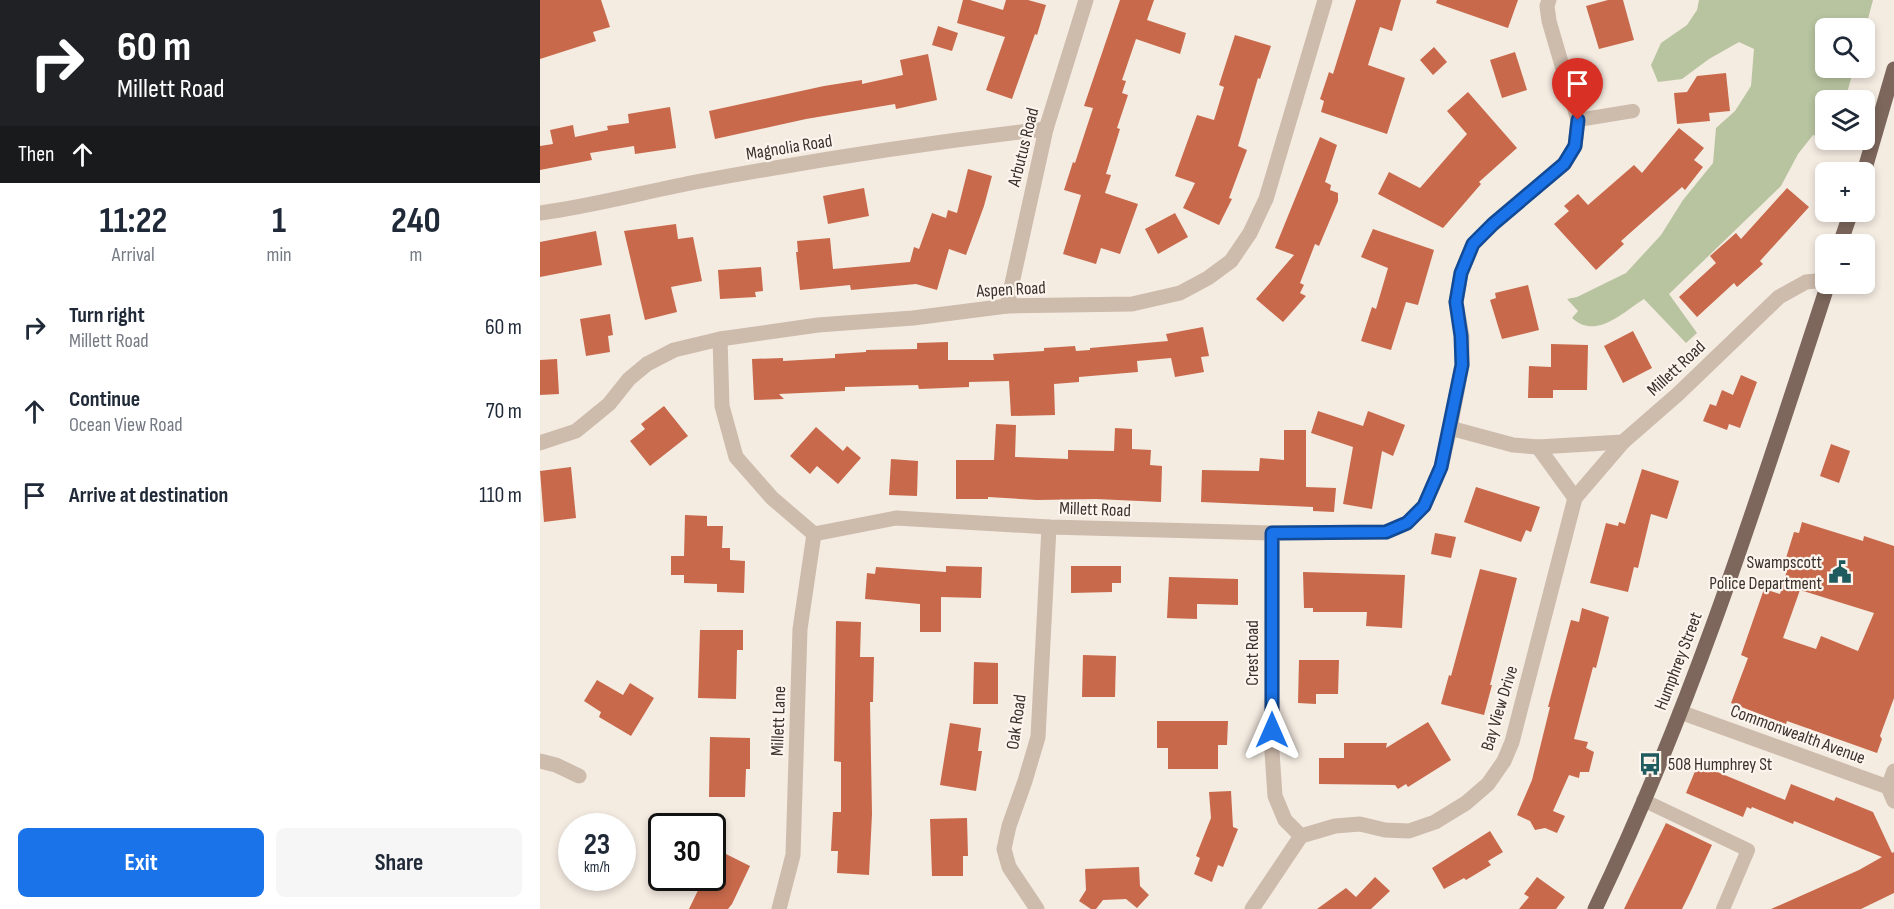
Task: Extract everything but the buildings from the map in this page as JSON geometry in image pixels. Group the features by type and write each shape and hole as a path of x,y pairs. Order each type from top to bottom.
{"main road":[{"path":"1867,162 1894,69"},
{"name":"Humphrey Street","path":"1595,909 1680,712 1758,496 1823,294"}],"street":[{"name":"Arbutus Road","path":"1007,306 1046,129 1086,0"},
{"name":"Aspen Road","path":"540,443 576,431 609,404 629,379 647,364 674,350 720,339 818,325 913,318 1007,306 1132,304 1180,293 1208,278 1231,261 1250,233 1266,199 1325,0"},
{"path":"1549,0 1547,6 1549,21 1578,120"},
{"name":"Millett Road","path":"814,534 897,518 1049,527 1272,533 1386,532 1407,523 1424,506 1441,467 1462,365 1456,302 1461,273 1473,244 1493,224 1564,164 1575,146 1578,120"},
{"name":"Magnolia Road","path":"540,213 700,182 953,140 1046,129"},
{"name":"Millett Road","path":"1623,442 1678,394 1779,297 1806,282 1815,282"},
{"path":"720,339 722,406 736,457 772,498 814,534"},
{"path":"1450,428 1513,445 1538,447 1623,442"},
{"name":"Bay View Drive","path":"1301,836 1335,826 1359,824 1385,830 1409,831 1446,816 1488,784 1504,761 1512,742 1575,498 1623,442"},
{"path":"1538,447 1575,498"},
{"name":"Oak Road","path":"1037,909 1009,867 1004,849 1009,826 1038,737 1049,527"},
{"name":"Crest Road","path":"1272,533 1272,752 1275,796 1286,820 1301,836"},
{"name":"Millett Lane","path":"779,909 793,855 800,629 814,534"},
{"name":"Commonwealth Avenue","path":"1680,712 1891,794"},
{"path":"540,761 556,765 579,776"},
{"path":"1891,794 1894,771"},
{"path":"1252,909 1301,836"}],"lane":[{"path":"1578,120 1633,111"},
{"path":"1643,800 1748,850 1724,909"}],"green space":[{"path":"1699,0 1873,0 1868,18 1815,18 1815,78 1851,78 1848,90 1815,90 1815,136 1813,135 1798,154 1781,186 1669,294 1697,333 1686,343 1644,299 1609,322 1590,326 1581,324 1572,318 1578,311 1567,299 1577,297 1626,273 1661,235 1683,200 1713,163 1716,128 1735,111 1751,86 1754,49 1739,42 1709,59 1682,79 1658,82 1651,65 1661,43 1687,25 1697,10"}],"place":[{"name":"Swampscott Police Department","path":"1840,572"},
{"name":"508 Humphrey St","path":"1650,764"}],"route":[{"path":"1272,730 1272,533 1386,532 1407,523 1424,506 1441,467 1462,365 1456,302 1461,273 1473,244 1493,224 1564,164 1575,146 1578,120"}]}
